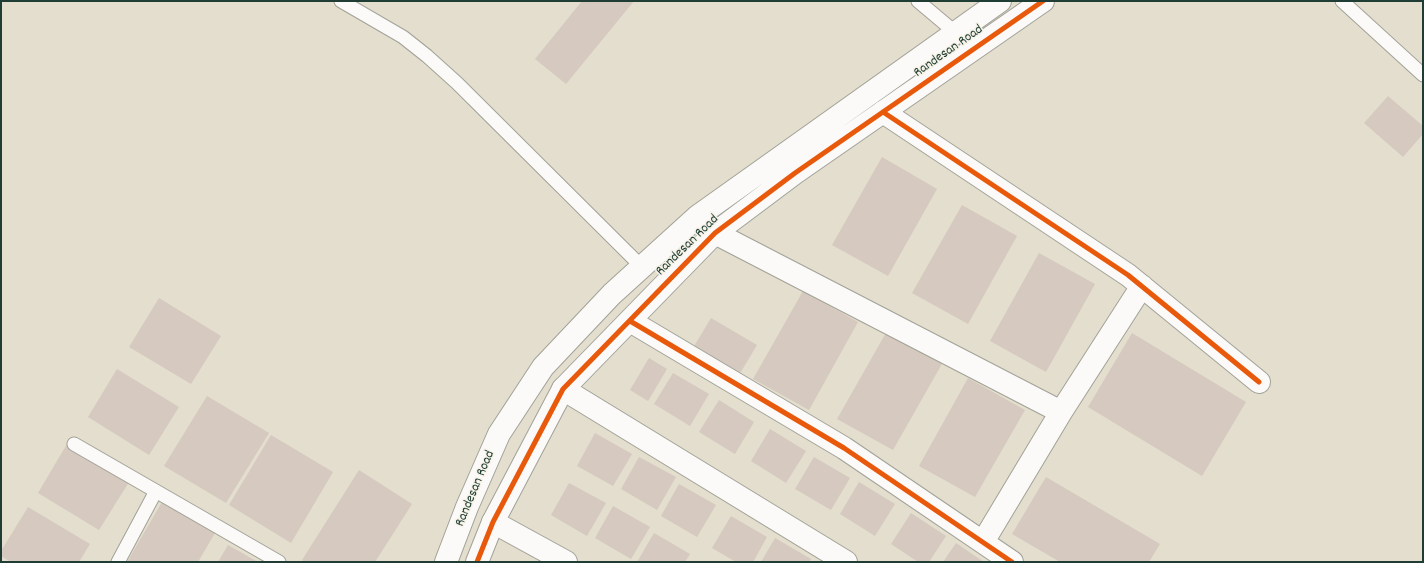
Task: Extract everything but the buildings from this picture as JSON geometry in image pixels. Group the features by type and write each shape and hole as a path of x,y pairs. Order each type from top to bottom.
{"street":[{"name":"Randesan Road","path":"446,562 467,507 499,434 543,368 612,294 698,216 1000,1"},
{"name":"Randesan Road","path":"477,562 493,522 563,389 715,233 795,173 1043,1"},
{"path":"883,112 1122,271 1259,382"},
{"path":"715,233 1062,412"},
{"path":"983,542 1062,412 1142,286"},
{"path":"630,320 844,448 1012,562"},
{"path":"563,389 846,562"},
{"path":"493,522 566,562"}],"lane":[{"path":"341,1 403,37 427,56 457,83 642,267"},
{"path":"918,1 956,33"},
{"path":"1342,1 1423,75"},
{"path":"74,444 280,562"},
{"path":"118,562 156,491"}],"cycle path":[{"path":"477,562 493,522 563,389 715,233 795,173 1043,1"},
{"path":"883,112 1128,275 1259,382"},
{"path":"630,321 844,448 1012,562"}]}
